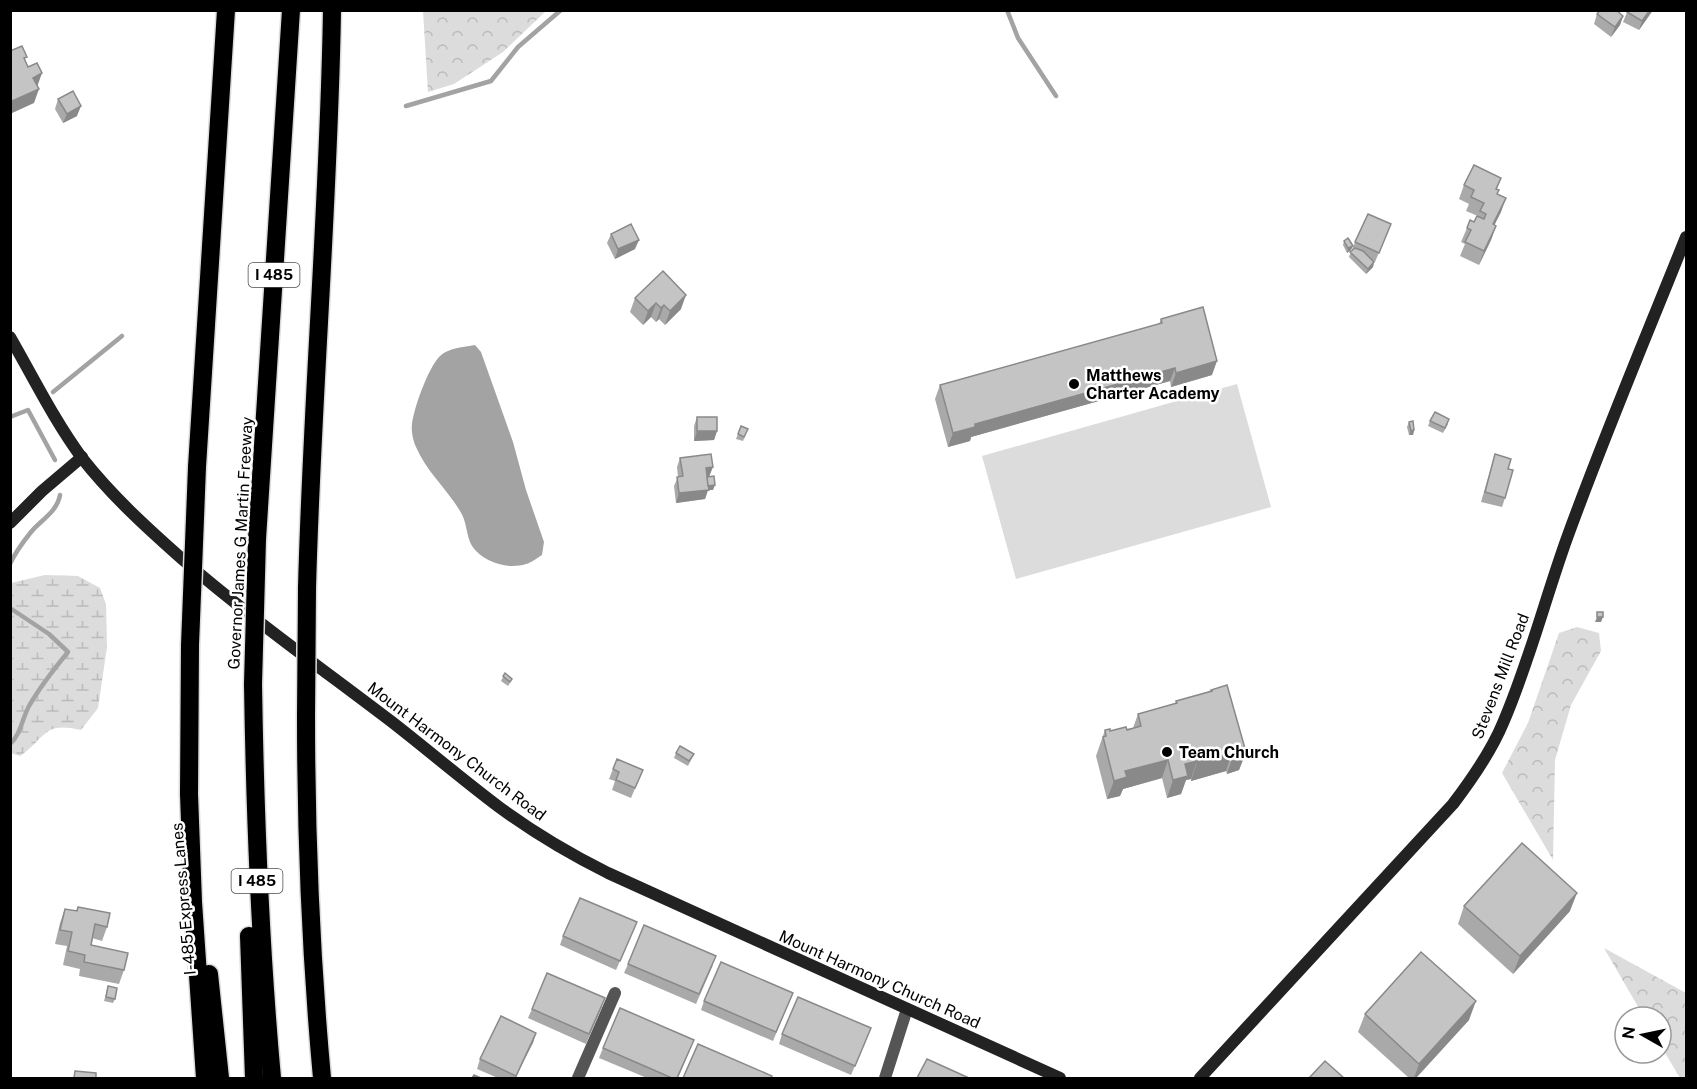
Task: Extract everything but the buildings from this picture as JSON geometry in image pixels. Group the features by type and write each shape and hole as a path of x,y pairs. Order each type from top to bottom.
{"highway":[{"path":"205,1078 193,902 189,794 190,645 197,467 226,10"},
{"name":"Governor James G Martin Freeway","path":"272,1078 258,899 253,684 258,539 291,10"},
{"path":"322,1078 316,1012 306,791 307,588 309,481 322,271 332,10"},
{"name":"I-485 Express Lanes","path":"190,715 199,876 220,1078"},
{"name":"I 485","path":"254,731 249,930 254,1078"}],"street":[{"name":"Stevens Mill Road","path":"1200,1078 1453,804 1488,752 1503,723 1521,677 1566,539 1586,486 1686,237"},
{"name":"Mount Harmony Church Road","path":"10,336 81,457 149,530 217,589 414,738 500,807 548,840 618,878 1059,1078"},
{"path":"10,523 81,457"},
{"path":"578,1078 615,993"},
{"path":"885,1078 907,1009"}],"green space":[{"path":"423,10 546,11 503,52 454,84 428,92"},
{"path":"1237,384 1271,507 1016,579 982,456"},
{"path":"45,575 78,576 100,588 106,604 107,647 98,708 81,730 52,729 20,756 11,753 11,583"},
{"path":"1577,627 1599,633 1601,651 1571,705 1555,760 1553,860 1502,773 1528,723 1559,633"},
{"path":"1604,948 1686,993 1686,1078 1680,1078 1672,1065 1673,1005 1637,1005"}],"shaded area":[{"path":"475,345 481,352 513,442 544,542 542,555 530,563 519,566 496,563 482,556 472,546 462,515 425,464 412,436 412,424 422,388 435,362 447,351"}],"waterway":[{"path":"406,106 491,81 518,47 561,10"},
{"path":"1007,10 1018,38 1056,96"},
{"path":"53,392 122,336"},
{"path":"10,417 28,410 55,460"},
{"path":"10,564 31,532 56,506 60,495"},
{"path":"10,608 49,634 68,652 33,699 17,736 10,744"}],"place":[{"name":"Matthews Charter Academy","path":"1074,384"},
{"name":"Team Church","path":"1167,752"}]}
